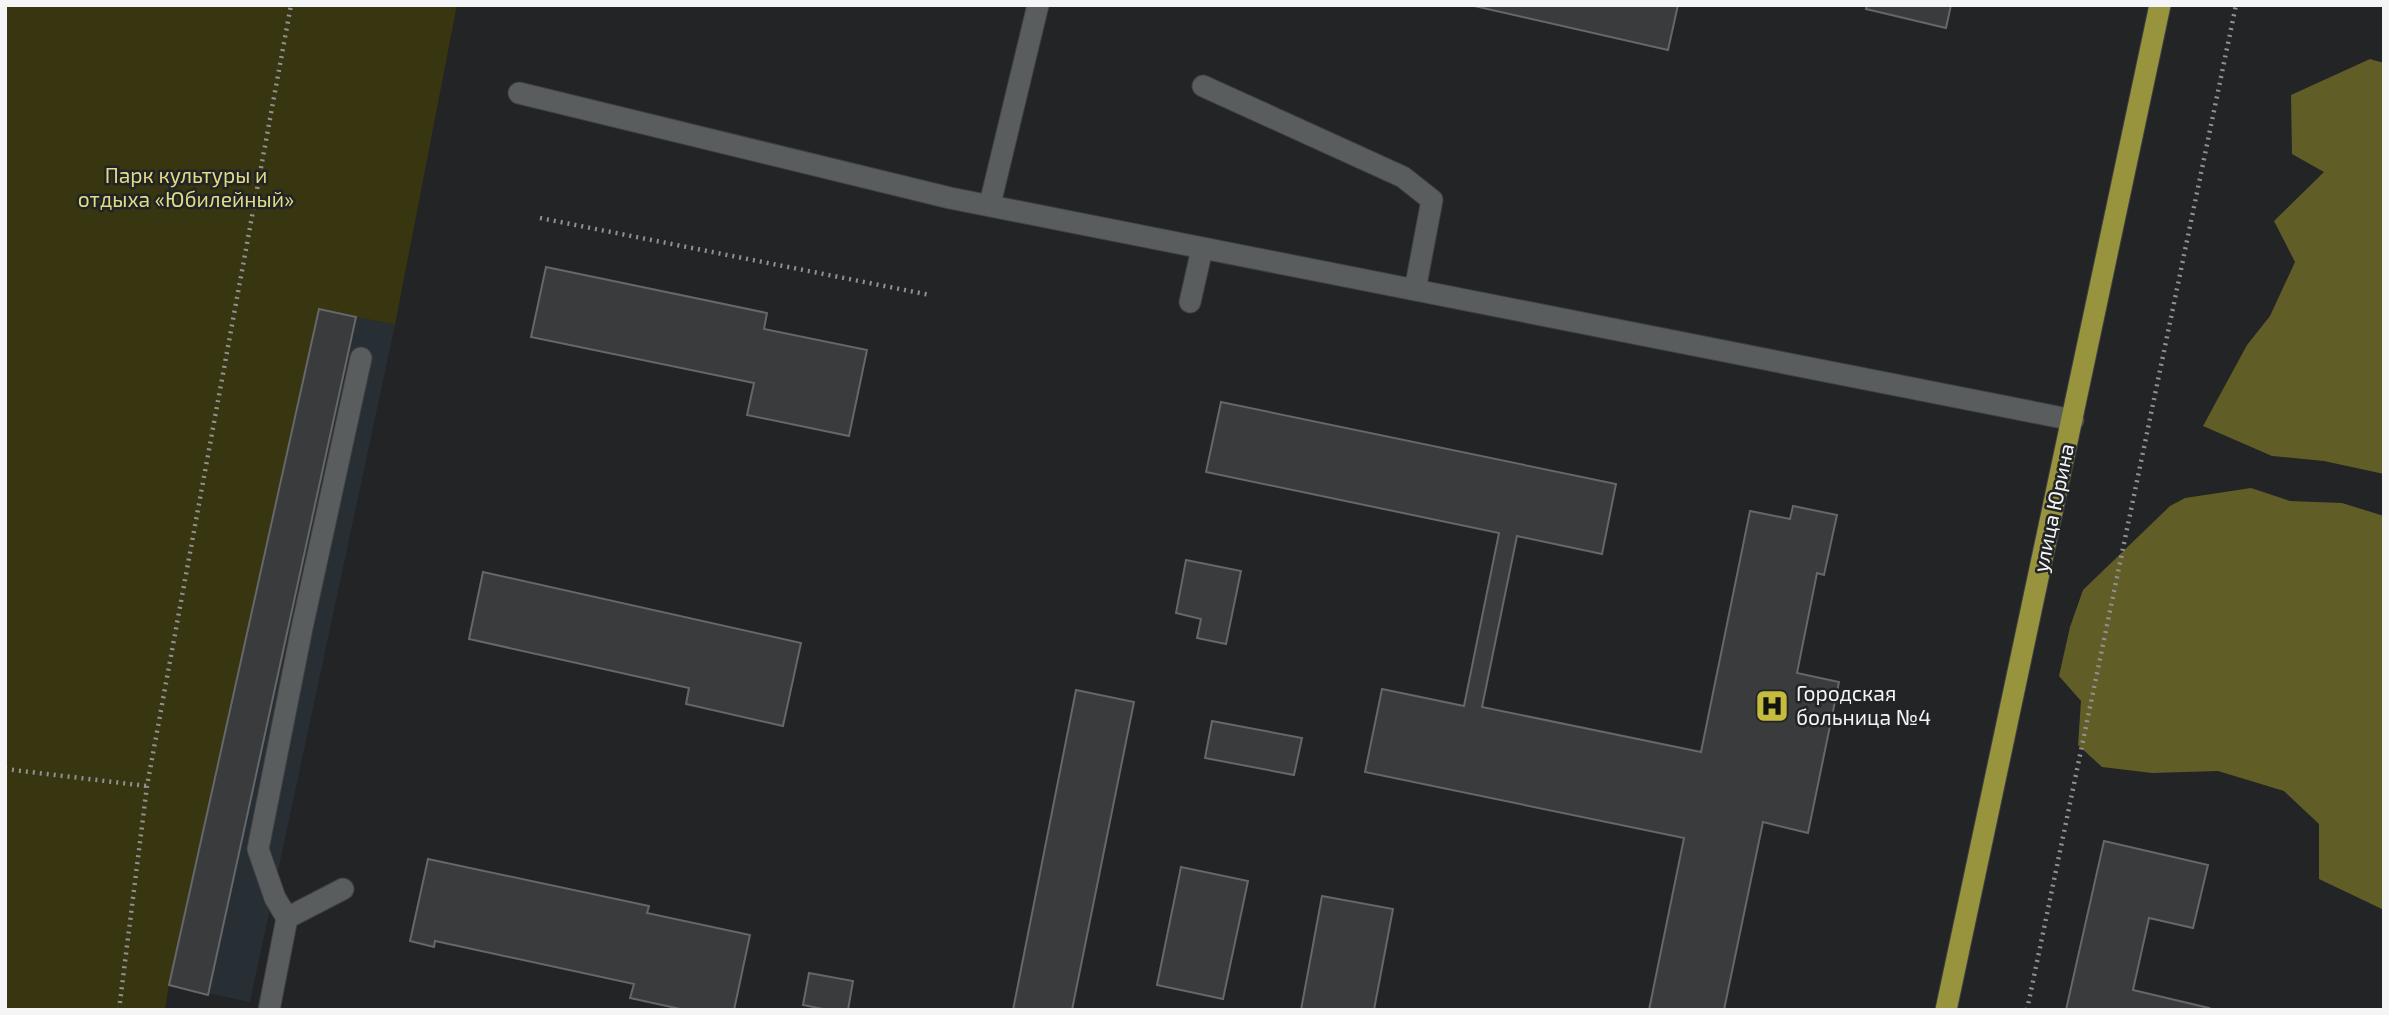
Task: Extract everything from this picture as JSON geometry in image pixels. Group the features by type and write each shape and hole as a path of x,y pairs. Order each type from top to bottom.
{"main road":[{"name":"улица Юрина","path":"1946,1010 2160,5"}],"street":[{"path":"990,204 1038,5"},
{"path":"1203,86 1403,177 1432,200 1415,290"},
{"path":"519,93 950,198 2073,420"},
{"path":"1190,302 1202,249"},
{"path":"269,1010 287,918 275,898 258,849 302,628 361,358"},
{"path":"287,918 344,888"}],"path":[{"path":"120,1010 147,786 291,5"},
{"path":"2027,1010 2236,5"},
{"path":"540,218 930,295"},
{"path":"5,769 147,786"}],"shaded area":[{"path":"2370,59 2384,63 2384,474 2324,461 2272,456 2203,426 2247,345 2270,316 2295,262 2274,221 2324,172 2292,154 2291,95"},
{"path":"319,309 395,325 250,1002 169,985"},
{"path":"2251,488 2290,501 2342,503 2384,516 2384,910 2319,879 2319,824 2284,791 2218,771 2152,773 2102,767 2078,745 2081,701 2059,676 2070,627 2083,590 2170,506 2185,498"}],"green space":[{"name":"Парк культуры и отдыха «Юбилейный»","path":"5,5 457,5 395,325 319,309 165,1010 5,1010"}],"building":[{"path":"1470,5 1678,5 1668,50"},
{"path":"1867,5 1951,5 1946,28 1866,9"},
{"path":"546,267 767,313 764,329 867,350 849,436 747,415 754,383 531,337"},
{"path":"319,309 356,317 208,995 169,985"},
{"name":"Городская больница №4","path":"1221,402 1616,484 1602,554 1517,536 1482,707 1701,752 1750,511 1790,519 1793,506 1837,515 1824,575 1817,573 1797,673 1839,682 1808,833 1763,822 1724,1010 1649,1010 1684,838 1365,772 1382,689 1464,706 1499,533 1206,472"},
{"path":"1186,560 1241,571 1226,644 1197,638 1201,619 1176,613"},
{"path":"483,572 801,643 783,726 686,704 689,688 469,639"},
{"path":"1076,690 1134,702 1072,1010 1013,1010"},
{"path":"1212,721 1302,738 1294,775 1205,758"},
{"path":"2104,841 2208,865 2193,928 2149,918 2133,990 2209,1008 2208,1010 2066,1010"},
{"path":"428,859 649,906 647,913 750,935 734,1010 685,1010 630,998 634,984 435,941 434,947 410,941"},
{"path":"1181,867 1248,881 1223,999 1157,985"},
{"path":"1322,896 1393,909 1374,1010 1301,1010"},
{"path":"809,973 853,981 848,1010 828,1010 803,1005"}],"place":[{"name":"Городская больница №4","path":"1772,706"}]}
